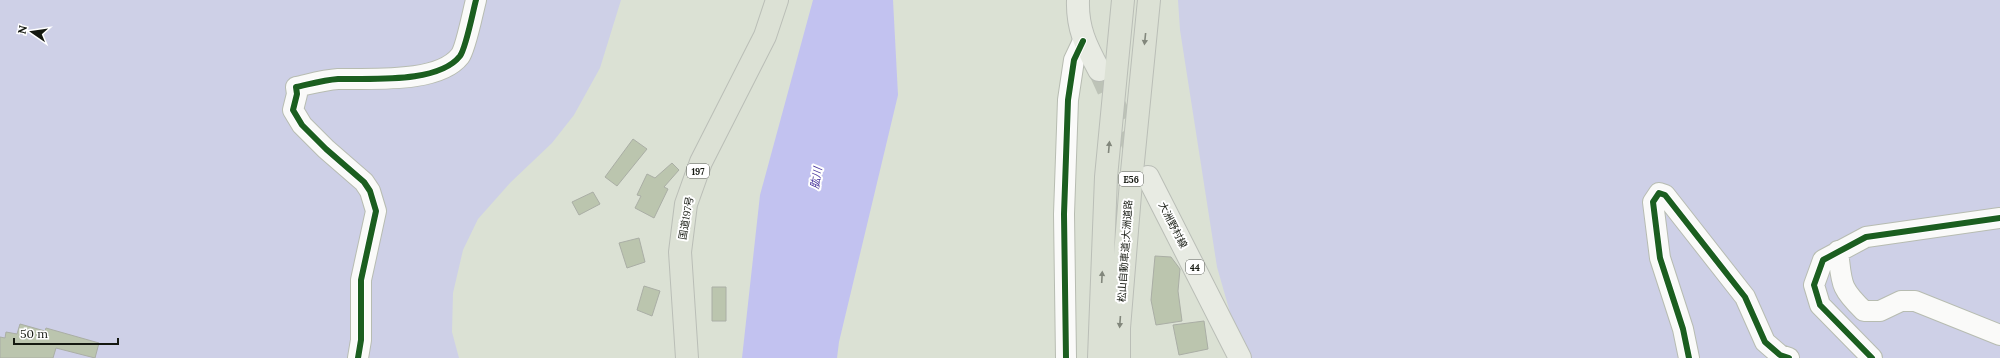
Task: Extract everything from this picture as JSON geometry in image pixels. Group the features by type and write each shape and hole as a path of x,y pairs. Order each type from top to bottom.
{"highway":[{"name":"国道197号","path":"687,358 680,252 686,204 701,162 765,36 777,0"},
{"name":"松山自動車道;大洲道路","path":"1099,358 1106,177 1123,0"},
{"name":"松山自動車道;大洲道路","path":"1119,358 1119,328 1130,182 1149,0"}],"main road":[{"path":"1078,0 1078,14 1083,41 1099,70"},
{"name":"大洲野村線","path":"1148,177 1240,358"}],"street":[{"path":"358,358 360,340 361,280 376,211 370,191 364,182 326,149 302,125 293,110 297,94 296,87 337,79 363,80 417,76 449,65 461,55 476,0"},
{"path":"1066,358 1064,214 1068,100 1074,60 1083,41"},
{"path":"1689,358 1683,329 1660,258 1653,202 1658,193 1665,195 1745,297 1765,342 1780,355 1789,358"},
{"path":"1872,358 1820,305 1814,284 1823,260 1866,237 2000,218"},
{"path":"1838,251 1842,287 1849,297 1864,311 1880,311 1901,301 1915,301 2000,335"}],"shaded area":[{"path":"0,0 621,0 600,68 574,115 552,143 511,182 478,219 463,250 453,293 452,332 459,358 0,358"},
{"path":"1178,0 2000,0 2000,358 1243,358 1217,267 1180,30"}],"water":[{"name":"肱川","path":"813,0 893,0 898,95 839,342 837,358 742,358 760,195"}],"building":[{"path":"633,139 647,149 617,186 605,177"},
{"path":"672,163 679,170 664,187 668,189 654,218 635,208 641,196 637,195 647,174 655,178"},
{"path":"593,192 600,204 579,215 572,202"},
{"path":"639,238 645,262 627,268 619,243"},
{"path":"1155,256 1171,257 1180,269 1178,291 1182,321 1156,325 1151,300"},
{"path":"644,286 660,291 652,316 637,310"},
{"path":"712,287 726,287 726,321 712,321"},
{"path":"1204,321 1208,349 1179,355 1173,325"},
{"path":"20,324 45,331 46,328 99,343 95,358 56,348 53,358 0,358 0,337 5,338 6,332 17,334"}],"tunnel":[{"path":"1099,70 1137,154"}],"cycle path":[{"path":"358,358 361,340 361,280 376,211 370,191 364,182 326,149 302,125 293,110 297,94 296,87 338,79 403,78 436,71 450,65 460,56 462,52 476,0"},
{"path":"1066,358 1064,214 1068,100 1074,60 1083,41"},
{"path":"1689,358 1683,329 1660,258 1653,202 1659,193 1665,195 1745,297 1765,342 1780,355 1789,358"},
{"path":"1872,358 1820,305 1814,285 1823,260 1866,237 2000,218"}]}
